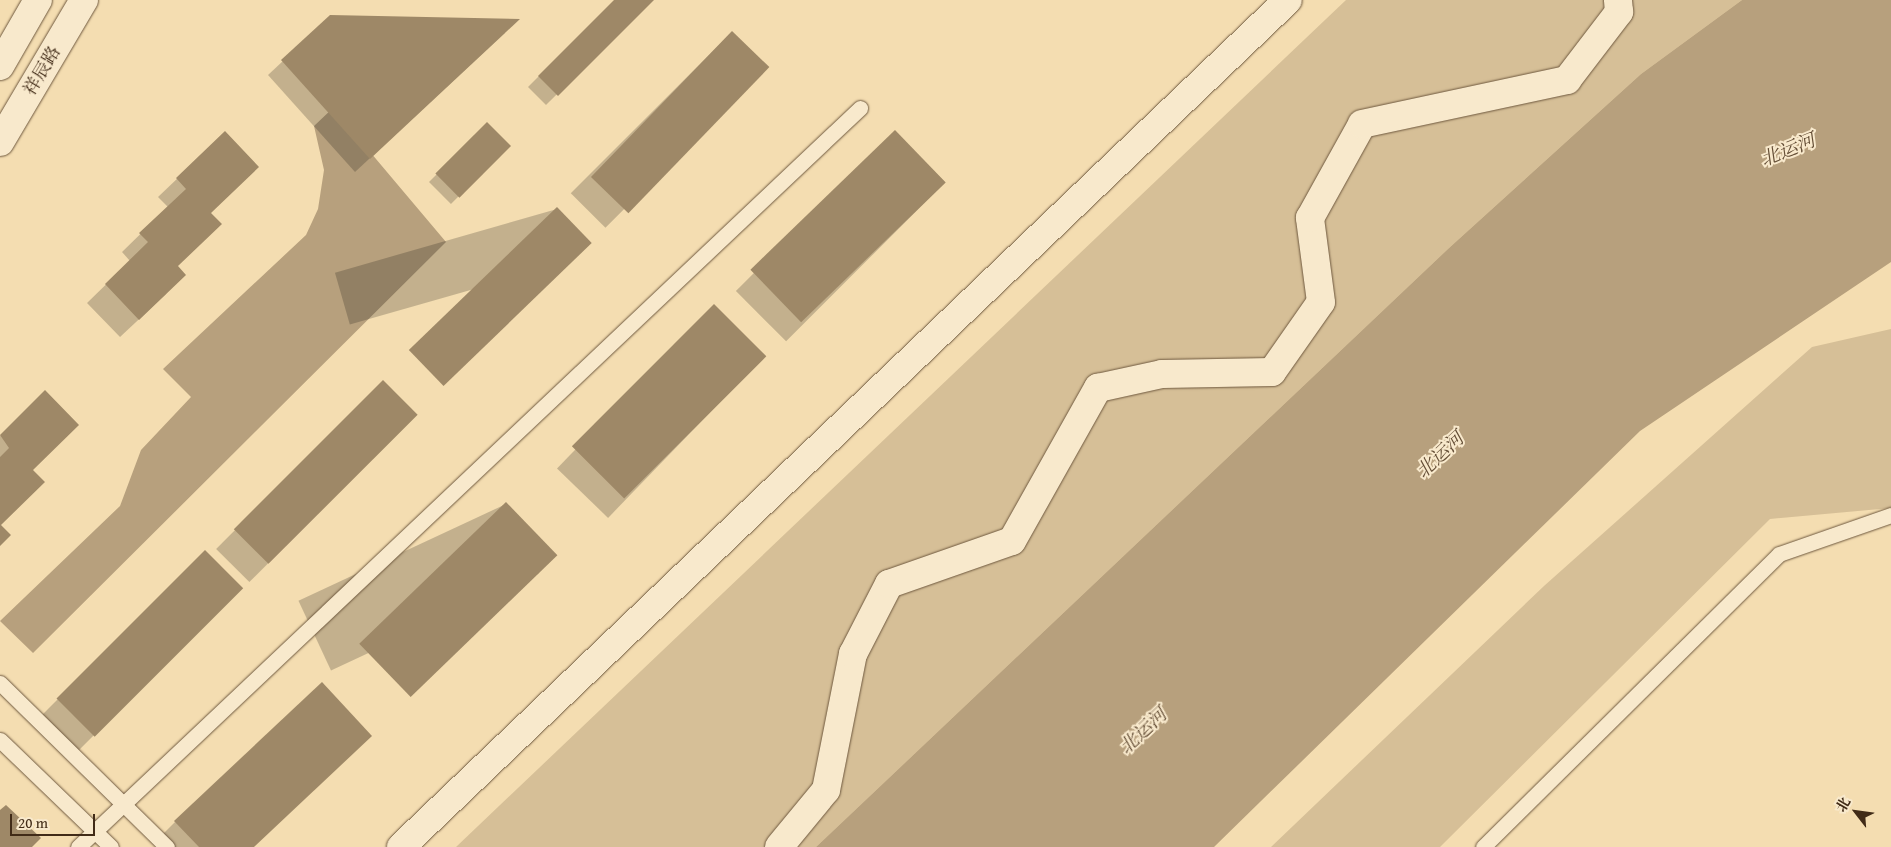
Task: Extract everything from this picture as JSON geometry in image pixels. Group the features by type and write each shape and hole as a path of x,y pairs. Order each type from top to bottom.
{"street":[{"path":"0,66 38,0"},
{"path":"401,847 1288,0"},
{"path":"779,847 826,790 853,654 889,584 1012,541 1098,388 1162,374 1272,372 1321,302 1310,218 1362,124 1567,80 1619,12 1618,0"},
{"name":"祥辰路","path":"0,142 84,1"}],"lane":[{"path":"78,847 860,108"},
{"path":"1483,847 1780,554 1891,515"},
{"path":"0,683 167,847"},
{"path":"0,740 111,847"}],"shaded area":[{"path":"1346,0 1742,0 1641,74 1449,248 816,847 456,847"},
{"path":"1891,329 1891,508 1770,519 1440,847 1271,847 1544,586 1812,347"}],"water":[{"name":"北运河","path":"1742,0 1891,0 1891,262 1640,431 1214,847 816,847 1449,248 1641,74"},
{"path":"333,108 446,242 33,653 0,621 120,506 141,450 191,397 163,369 306,235 318,209 324,170 314,126"}],"building":[{"path":"614,0 654,0 558,96 538,76"},
{"path":"330,15 520,19 370,159 281,60"},
{"path":"732,31 769,67 628,213 591,177"},
{"path":"487,122 511,146 459,198 435,174"},
{"path":"895,130 946,183 801,322 750,270"},
{"path":"225,131 259,167 211,213 222,224 178,266 186,275 139,320 105,284 148,242 139,233 186,189 176,178"},
{"path":"557,207 592,243 444,386 409,350"},
{"path":"714,304 766,356 624,498 572,446"},
{"path":"383,380 418,415 268,564 234,529"},
{"path":"45,390 79,425 33,470 45,482 1,525 11,535 0,546 0,457 9,448 0,435"},
{"path":"506,502 557,555 411,697 359,644"},
{"path":"205,550 243,588 95,737 57,698"},
{"path":"322,682 372,736 254,847 199,847 174,821"},
{"path":"6,805 41,838 32,847 0,847 0,810"}]}
